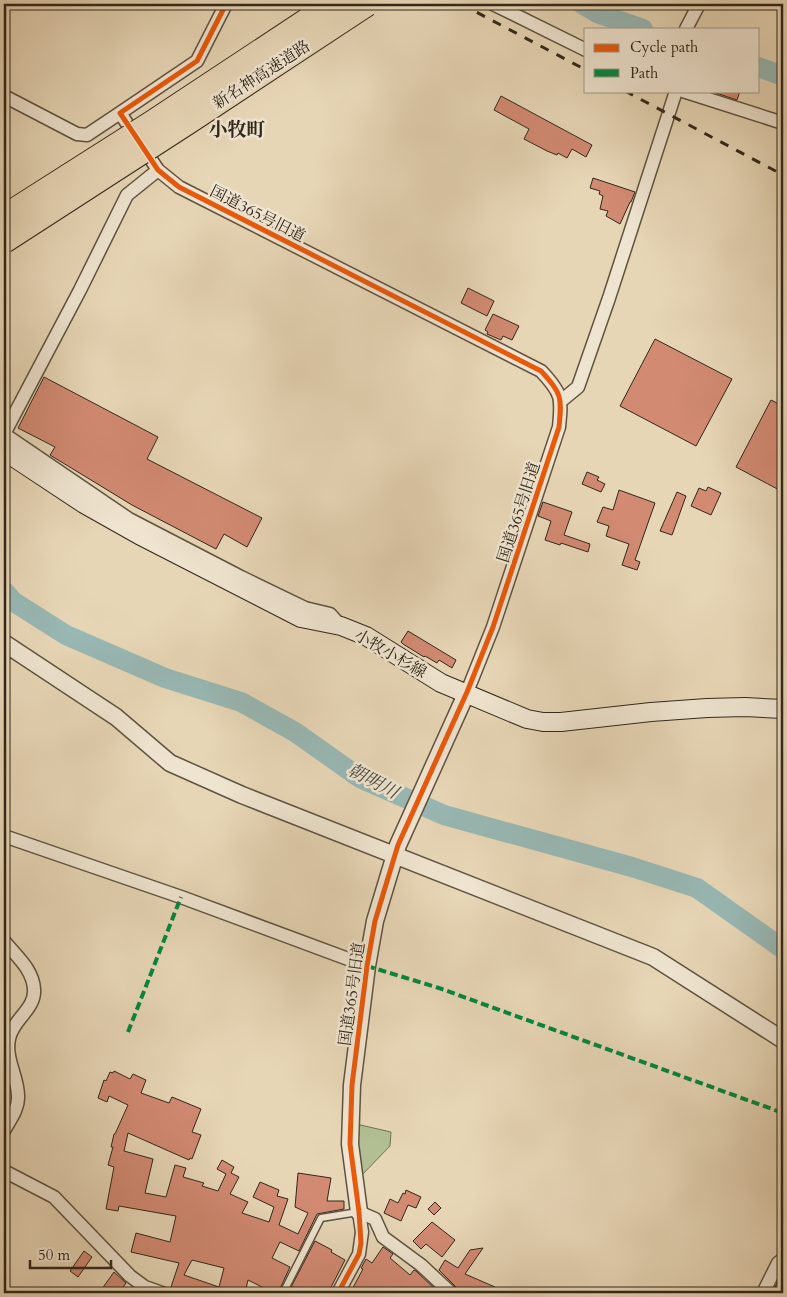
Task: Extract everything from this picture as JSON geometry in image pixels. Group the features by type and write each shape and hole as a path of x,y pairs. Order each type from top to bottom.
{"highway":[{"name":"新名神高速道路","path":"4,217 152,123 332,4"},
{"name":"新名神高速道路","path":"4,241 367,4"}],"main road":[{"name":"小牧小杉線","path":"4,451 84,504 139,535 301,618 341,626 366,636 465,696 527,719 543,722 561,722 707,708 783,709"}],"street":[{"path":"4,96 77,134 87,134 197,61 226,4"},
{"path":"494,4 584,49"},
{"path":"687,28 699,4"},
{"path":"561,401 578,387 676,92"},
{"path":"686,92 783,123"},
{"name":"国道365号旧道","path":"120,113 158,170 179,187 541,371 555,385 561,401 559,427 493,627 465,696 396,850 375,921 366,966 352,1084 350,1144 362,1232 359,1254 338,1293"},
{"path":"158,170 127,195 80,290 4,434 129,519 296,604 330,614 341,626"},
{"path":"4,643 116,717 170,763 242,795 396,850 654,957 783,1040"},
{"path":"4,836 181,897 366,966"},
{"path":"4,941 31,973 34,999 12,1030 9,1040 8,1051 18,1096 16,1109 4,1132"},
{"path":"4,1172 54,1197 130,1276 145,1287 162,1293"},
{"path":"359,1212 375,1219 383,1237 421,1266 451,1293"},
{"path":"763,1293 778,1263 783,1259"}],"lane":[{"path":"283,1293 321,1218 359,1212"}],"green space":[{"path":"356,1124 391,1132 390,1146 358,1179"}],"building":[{"path":"713,92 740,92 737,100"},
{"path":"501,96 592,145 586,157 572,149 567,158 558,153 557,155 547,151 524,139 529,129 494,110"},
{"path":"593,178 635,192 620,224 606,216 608,211 600,209 603,196 599,194 600,191 590,188"},
{"path":"468,288 494,301 487,316 461,303"},
{"path":"493,314 519,326 512,340 503,336 501,340 487,334 488,332 485,330"},
{"path":"655,339 732,379 696,446 620,406"},
{"path":"44,377 158,437 147,459 262,518 247,547 224,534 216,549 132,505 50,455 55,447 18,428"},
{"path":"771,400 783,406 783,492 736,467"},
{"path":"587,472 599,477 597,480 605,484 601,492 582,484"},
{"path":"708,487 721,493 711,515 691,506 699,488 706,491"},
{"path":"619,490 655,503 635,560 640,562 637,570 622,565 629,544 606,536 609,526 597,522 603,507 613,510"},
{"path":"677,492 686,496 672,535 660,531"},
{"path":"543,502 572,512 564,535 590,544 588,552 545,540 551,521 538,516"},
{"path":"408,631 456,660 452,668 439,660 437,663 424,657 403,644 401,642"},
{"path":"114,1071 130,1079 133,1074 146,1080 141,1093 169,1103 172,1097 201,1109 192,1132 201,1135 192,1159 190,1158 189,1160 128,1133 124,1151 153,1159 145,1193 166,1197 175,1165 186,1168 183,1177 204,1183 202,1186 218,1191 226,1174 217,1169 222,1160 234,1167 231,1173 239,1177 230,1194 248,1202 242,1213 269,1222 274,1207 253,1197 260,1182 279,1190 277,1196 288,1199 279,1225 298,1234 308,1213 295,1207 298,1173 331,1178 327,1201 344,1201 344,1209 317,1214 299,1251 280,1242 272,1258 290,1267 278,1293 267,1293 268,1290 248,1280 245,1293 189,1293 171,1287 179,1263 131,1252 136,1233 170,1242 176,1216 119,1206 118,1211 106,1209 114,1167 108,1165 113,1147 111,1147 114,1134 128,1105 109,1096 107,1102 98,1098 104,1080 106,1081 110,1072 113,1073","holes":["192,1260 224,1268 219,1287 184,1275"]},
{"path":"406,1190 421,1197 416,1208 408,1205 401,1221 384,1213 390,1199 398,1203"},
{"path":"435,1202 441,1208 434,1215 428,1209"},
{"path":"432,1222 455,1240 442,1257 426,1244 421,1249 413,1241"},
{"path":"315,1241 345,1260 328,1293 288,1293"},
{"path":"383,1247 393,1254 390,1258 410,1275 414,1270 416,1271 438,1292 350,1293 363,1269 361,1268 366,1259 372,1263"},
{"path":"483,1248 465,1274 495,1287 492,1293 465,1293 457,1288 439,1270 445,1260 458,1268 470,1250"},
{"path":"84,1251 92,1257 78,1277 70,1271"},
{"path":"783,1271 783,1293 782,1293 774,1289"},
{"path":"114,1272 126,1283 119,1293 99,1293"}],"waterway":[{"path":"582,4 597,13 640,28"},
{"path":"760,68 783,76"},
{"name":"朝明川","path":"4,591 14,602 66,635 165,678 241,702 295,732 360,778 444,815 632,867 697,888 783,949"}],"railway":[{"path":"461,4 584,69"},
{"path":"627,92 783,175"}],"marked path":[{"path":"128,1032 181,897"},
{"path":"367,966 439,988 783,1113"}],"cycle path":[{"path":"226,4 197,61 120,113 158,170 179,187 541,371 557,391 560,402 559,427 493,627 467,692 398,845 375,921 367,966 352,1085 350,1144 361,1243 359,1254 338,1293"}],"district":[{"name":"小牧町","path":"237,129"}]}
